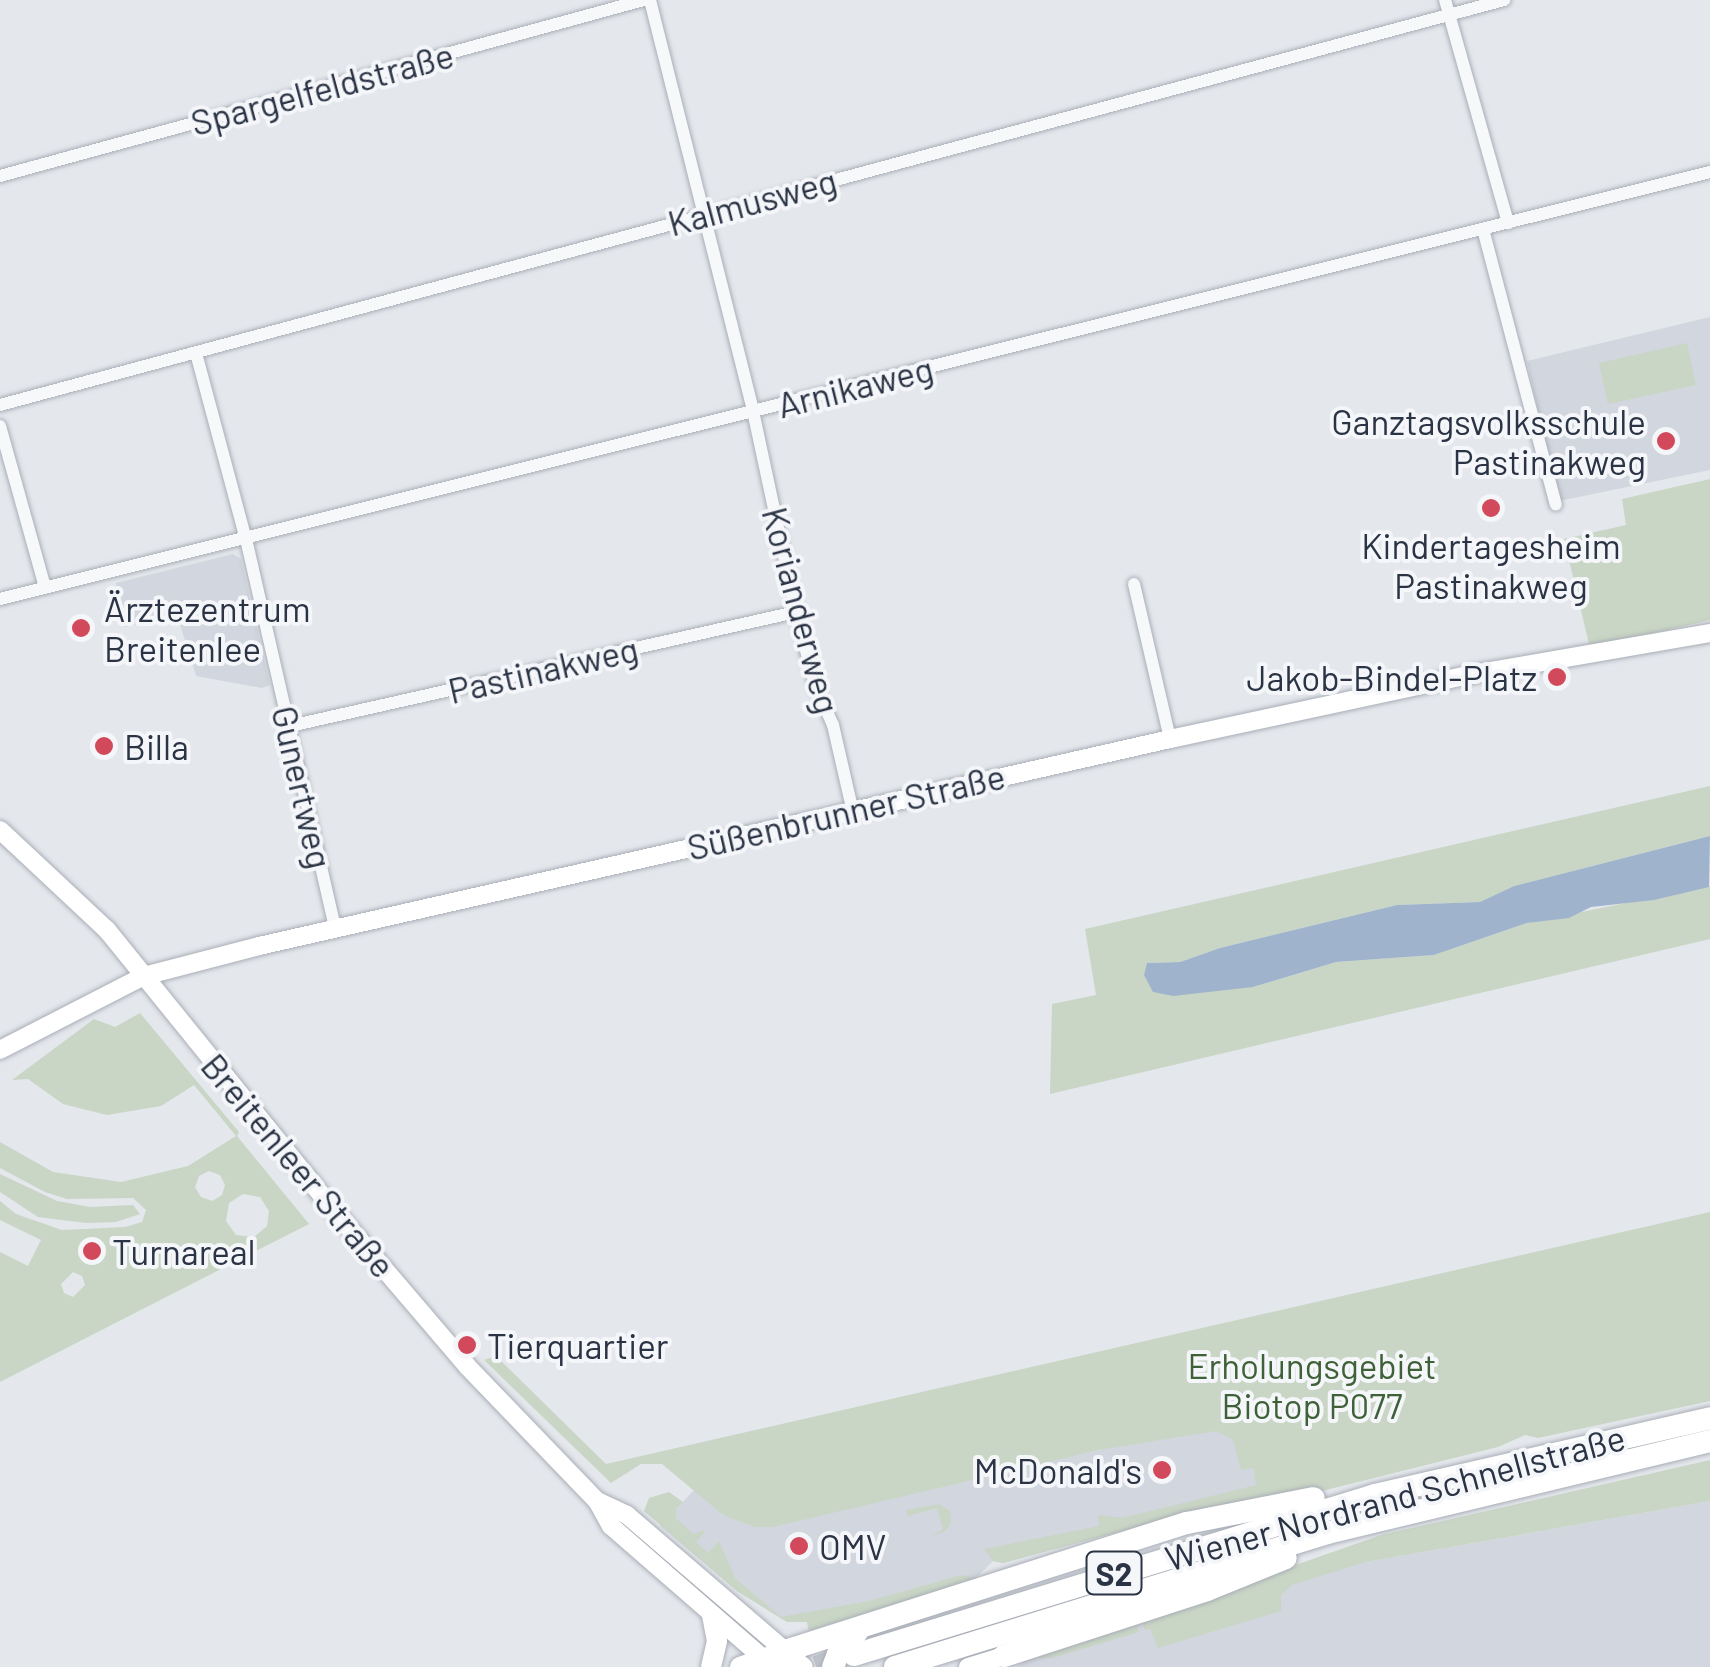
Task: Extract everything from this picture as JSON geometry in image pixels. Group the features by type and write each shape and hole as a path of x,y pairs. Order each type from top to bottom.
{"highway":[{"name":"Wiener Nordrand Schnellstraße","path":"843,1661 1375,1495 1710,1418"},
{"name":"Wiener Nordrand Schnellstraße","path":"895,1667 1326,1532 1710,1442"},
{"path":"777,1661 863,1625 1187,1523 1356,1488 1375,1495"},
{"path":"1004,1656 1208,1590 1300,1552 1326,1532"},
{"path":"843,1661 838,1654 863,1625"}],"main road":[{"path":"711,1667 717,1641 712,1615"},
{"path":"740,1667 777,1661"}],"street":[{"name":"Spargelfeldstraße","path":"0,176 647,0"},
{"name":"Korianderweg","path":"647,0 704,213 796,612 815,685 832,724 852,808"},
{"path":"1445,0 1508,222"},
{"name":"Kalmusweg","path":"0,406 1504,0"},
{"name":"Arnikaweg","path":"0,598 1710,172"},
{"path":"1484,229 1556,505"},
{"name":"Gunertweg","path":"196,352 246,539 336,931"},
{"path":"0,426 46,587"},
{"path":"1134,584 1170,739"},
{"name":"Pastinakweg","path":"290,726 796,612"},
{"name":"Süßenbrunner Straße","path":"0,1050 144,976 852,808 1472,674 1554,664 1710,633"},
{"name":"Breitenleer Straße","path":"0,830 107,930 457,1355 597,1500 622,1537 712,1615 777,1661 804,1667"},
{"name":"Breitenleer Straße","path":"597,1500 627,1515 777,1661"},
{"path":"968,1667 1004,1656"}],"shaded area":[{"path":"1710,317 1710,470 1559,501 1527,361"},
{"path":"233,554 241,559 270,685 262,688 196,676 177,615 125,627 116,583"},
{"path":"1220,1423 1246,1439 1261,1502 1159,1521 1003,1563 993,1561 975,1579 809,1631 807,1622 787,1622 737,1591 660,1526 695,1489 723,1515 1077,1455"},
{"path":"1710,1501 1710,1667 1016,1667 1030,1657 1145,1621 1366,1562"}],"green space":[{"path":"1687,343 1696,385 1608,404 1599,363"},
{"path":"1710,479 1710,620 1590,648 1564,539 1626,525 1622,499"},
{"path":"1710,786 1710,836 1514,886 1480,902 1397,905 1220,948 1180,962 1147,963 1253,987 1336,962 1434,955 1527,923 1710,886 1710,939 1050,1094 1052,1004 1096,995 1085,929"},
{"path":"140,1013 309,1224 0,1382 0,1252 28,1266 41,1240 0,1220 0,1201 16,1214 62,1230 125,1227 142,1222 146,1210 133,1198 67,1199 45,1192 0,1168 0,1142 53,1172 121,1182 188,1166 236,1136 194,1085 161,1106 107,1115 63,1104 28,1079 12,1080 94,1019 115,1027","holes":["209,1171 220,1175 225,1185 222,1195 212,1201 201,1197 195,1187 199,1176","243,1194 260,1197 269,1211 267,1226 254,1237 236,1235 226,1221 229,1203","73,1272 82,1276 85,1285 73,1297 64,1293 61,1284"]},
{"path":"0,1174 57,1201 90,1207 133,1205 140,1214 116,1222 86,1223 38,1217 0,1192"},
{"name":"Erholungsgebiet Biotop P077","path":"1710,1212 1710,1401 1538,1438 1525,1435 1498,1447 1310,1494 1159,1521 1003,1563 993,1561 984,1549 1099,1526 1098,1515 1122,1518 1256,1485 1253,1468 1241,1470 1233,1440 1216,1431 1099,1450 773,1527 755,1527 723,1515 662,1464 641,1464 611,1483 484,1360 496,1356 606,1464"},
{"path":"1710,1460 1710,1501 1366,1562 1292,1585 1281,1595 1281,1611 1158,1648 1150,1629 1145,1630 1143,1624 1137,1626 1139,1632 1052,1658 1031,1658 1381,1535"},
{"path":"669,1492 683,1502 676,1509 676,1518 693,1534 706,1530 696,1542 708,1553 719,1541 735,1578 781,1617 869,1601 961,1575 976,1578 809,1631 807,1622 787,1622 737,1591 644,1511 649,1498"},
{"path":"939,1504 950,1511 951,1524 944,1532 930,1536 943,1530 937,1508 908,1516 906,1510"}],"water":[{"path":"1710,836 1709,887 1654,900 1591,907 1569,918 1527,923 1434,955 1336,962 1253,987 1173,996 1153,992 1144,975 1147,963 1180,962 1220,948 1397,905 1480,902 1514,886"}],"tunnel":[{"path":"816,1667 850,1656"}],"place":[{"name":"Ganztagsvolksschule Pastinakweg","path":"1666,441"},
{"name":"Kindertagesheim Pastinakweg","path":"1491,508"},
{"name":"Ärztezentrum Breitenlee","path":"81,628"},
{"name":"Jakob-Bindel-Platz","path":"1557,677"},
{"name":"Billa","path":"104,746"},
{"name":"Turnareal","path":"92,1251"},
{"name":"Tierquartier","path":"467,1345"},
{"name":"McDonald's","path":"1162,1470"},
{"name":"OMV","path":"799,1546"}]}
